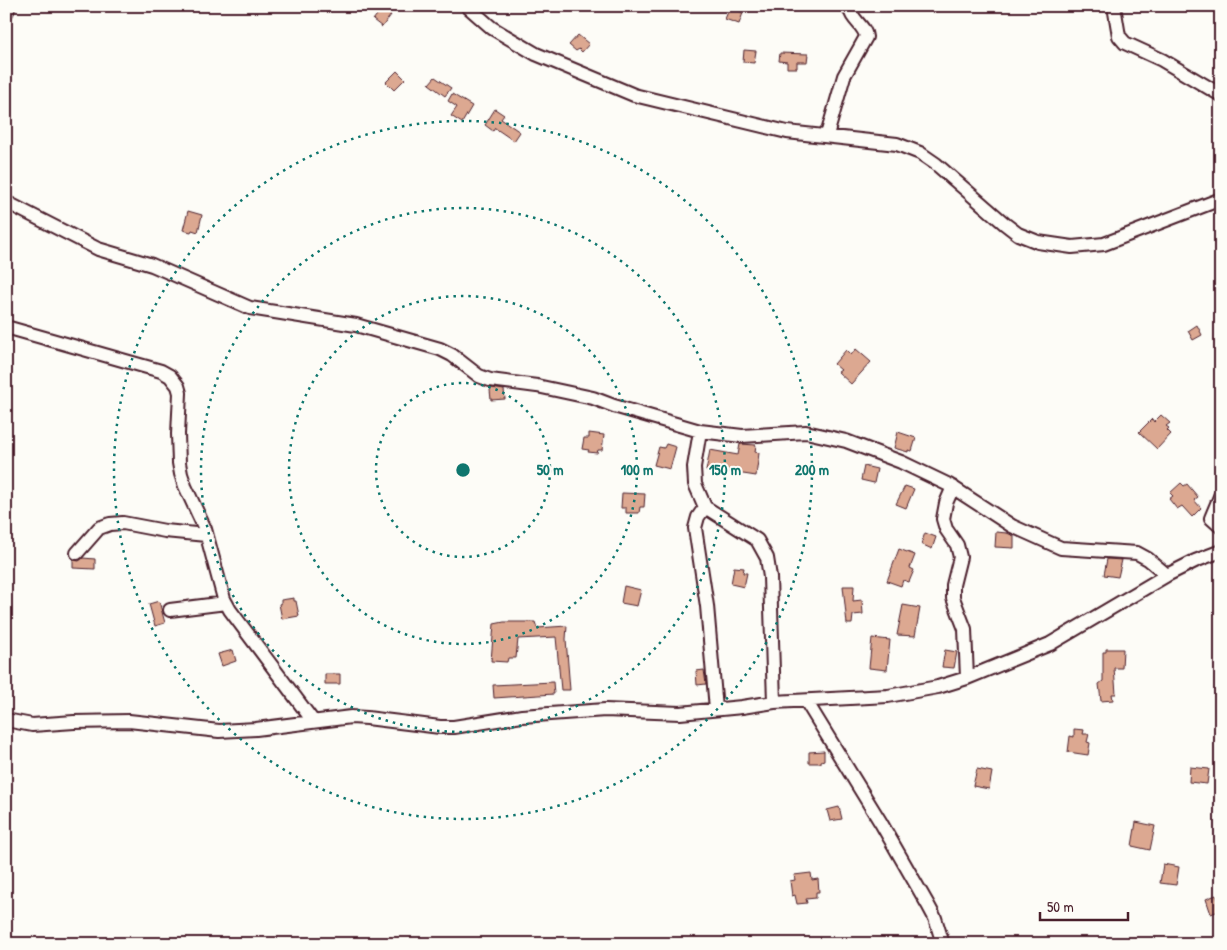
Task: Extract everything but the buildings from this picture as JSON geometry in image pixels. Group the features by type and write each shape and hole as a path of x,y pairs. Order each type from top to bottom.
{"street":[{"path":"6,13 9,6"},
{"path":"467,6 492,28 536,54 634,96 779,130 897,144 920,153 936,164 1018,234 1038,242 1057,246 1089,247 1104,244 1221,199"},
{"path":"827,135 844,76 866,37 865,30 851,16 849,6"},
{"path":"1114,6 1119,36 1125,43 1162,60 1221,95"},
{"path":"6,202 98,249 152,265 250,308 356,325 440,349 452,355 479,376 490,380 537,386 593,398 700,431 742,436 806,432 846,441 901,462 953,487 1012,526 1061,548 1137,553 1148,558 1167,575"},
{"path":"6,327 161,371 175,381 180,393 179,463 184,486 206,535 226,602 314,721"},
{"path":"700,431 694,467 695,484 705,507 757,540 767,558 770,577 774,702"},
{"path":"953,487 946,503 943,519 946,529 957,545 960,557 953,585 953,598 965,629 967,678"},
{"path":"1221,494 1211,518 1221,528"},
{"path":"705,507 698,517 695,528 707,606 716,709"},
{"path":"77,553 99,528 110,524 122,523 165,531 206,535"},
{"path":"6,720 32,726 74,722 129,721 219,731 264,728 351,717 440,727 522,716 605,710 680,713 774,702 806,702 888,696 938,687 967,678 1050,644 1167,575 1194,561 1221,551"},
{"path":"170,610 226,602"},
{"path":"806,702 881,823 928,905 935,918 943,944"}]}
